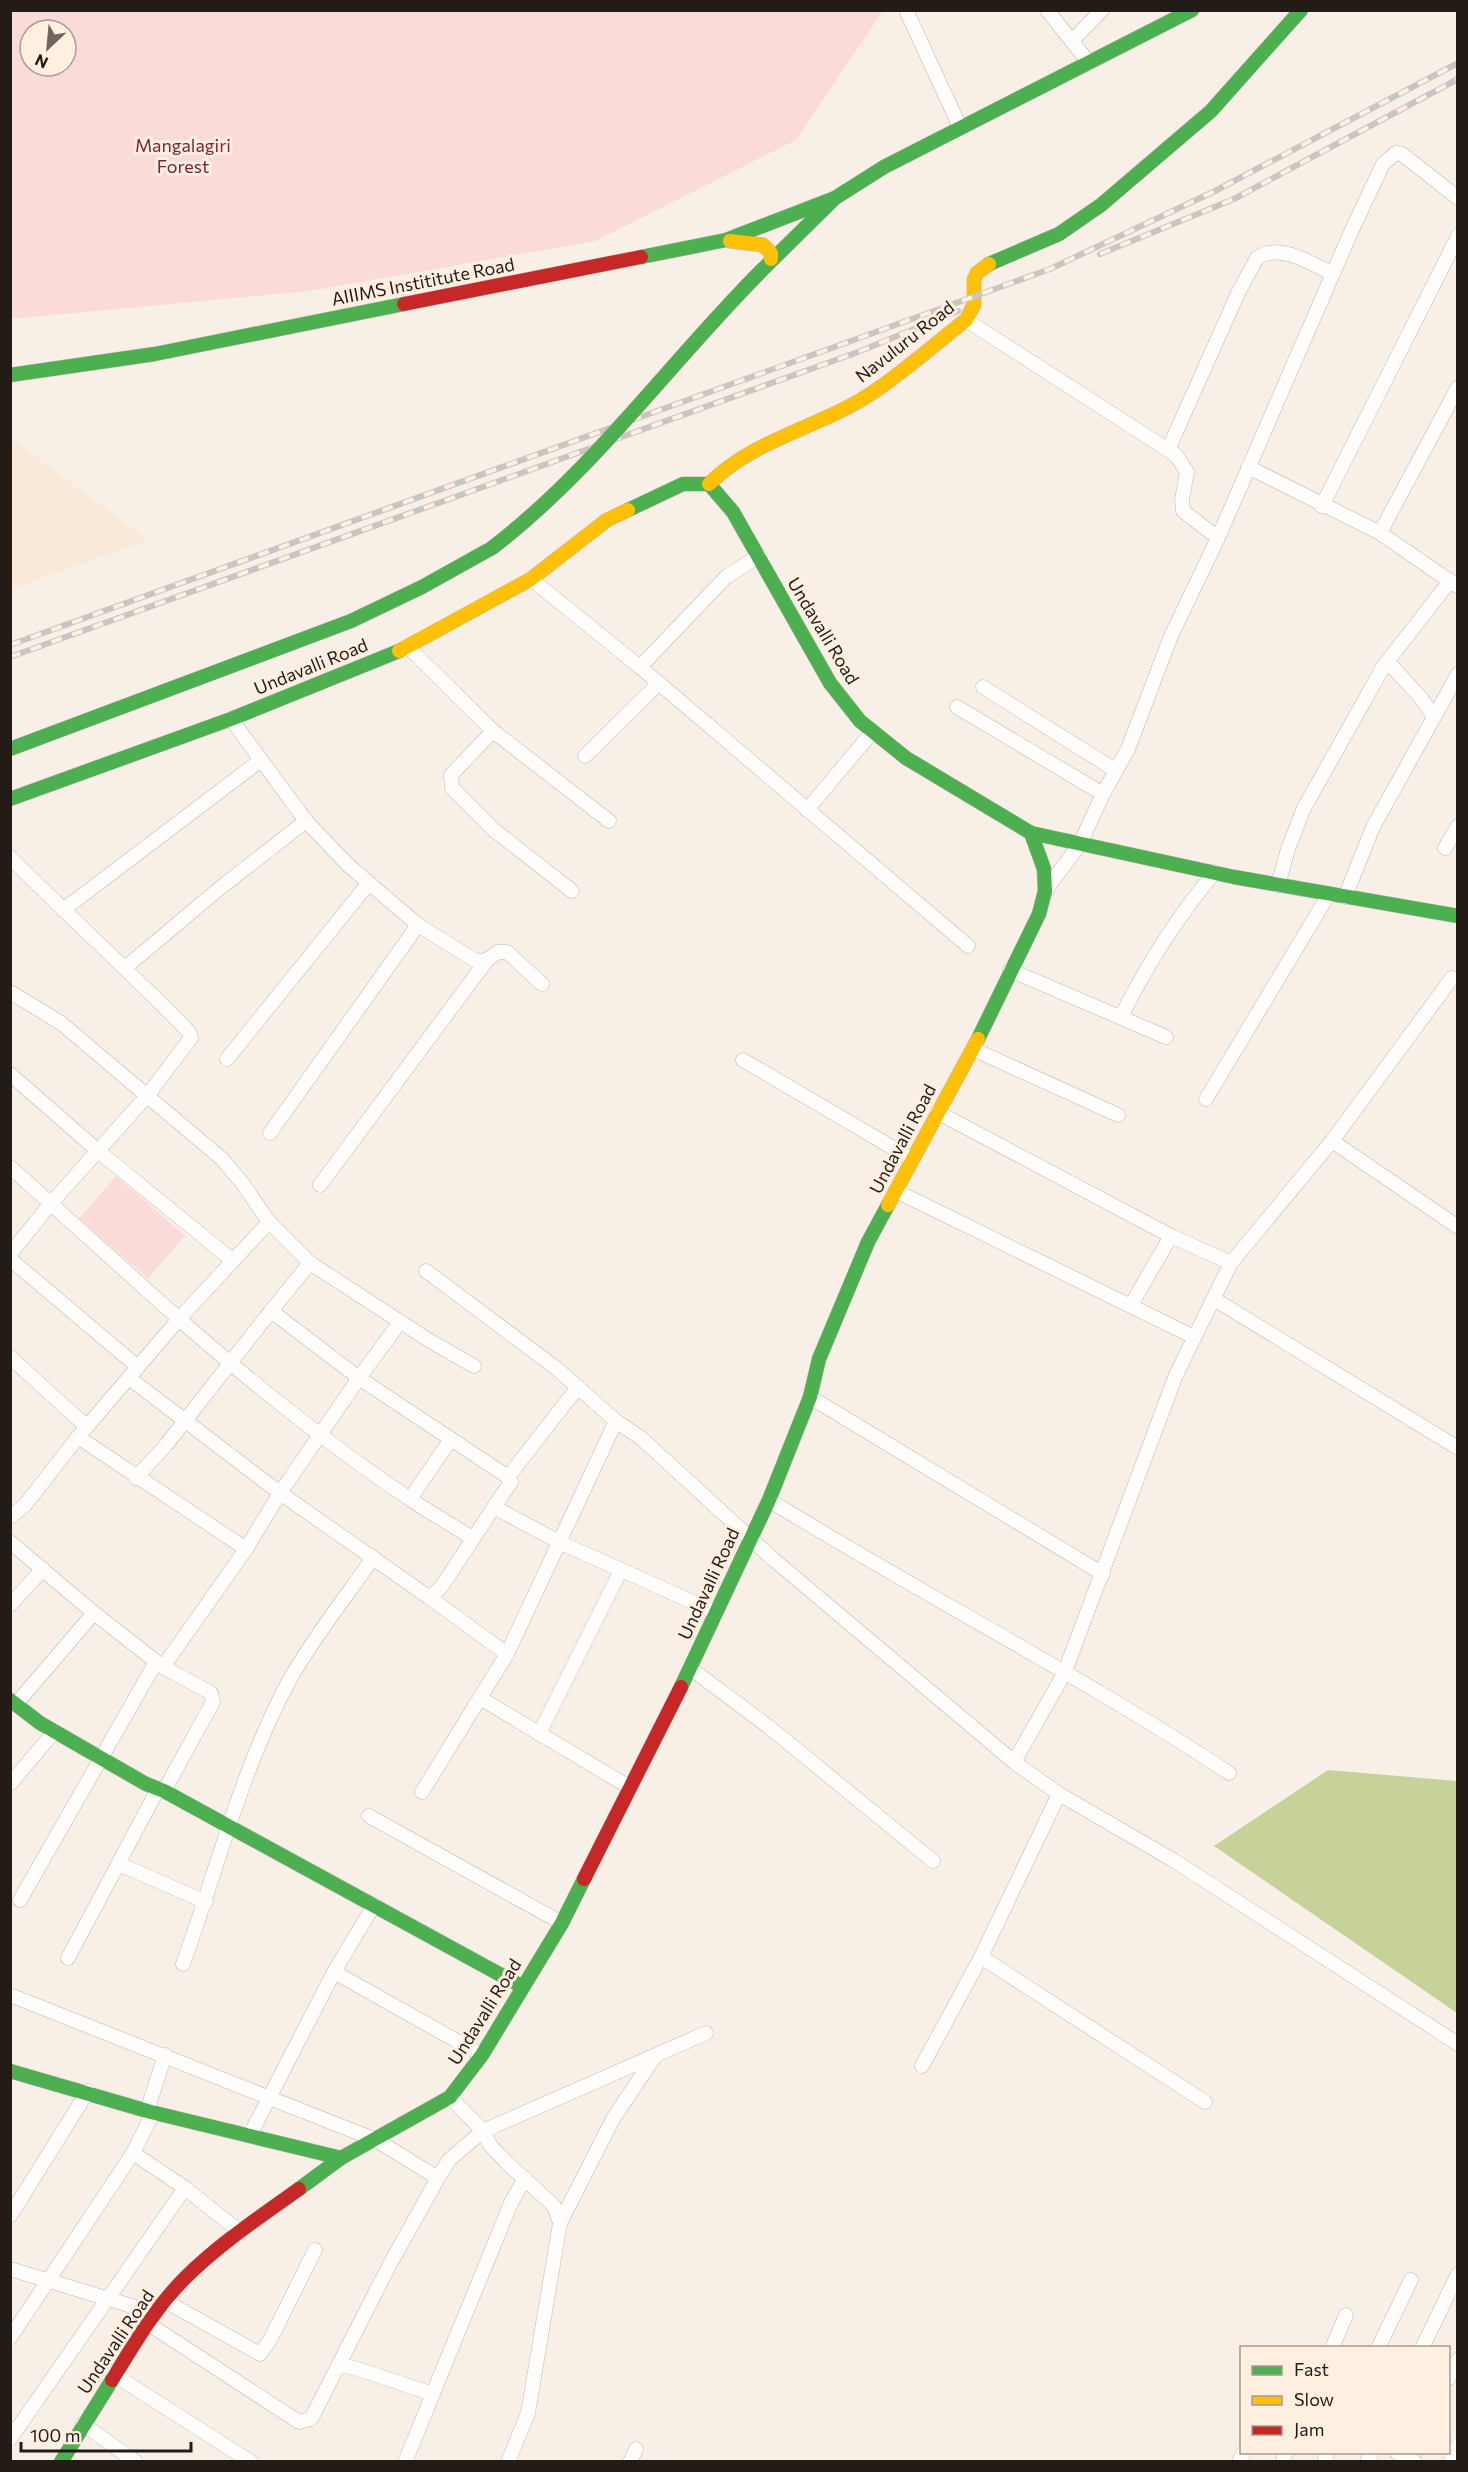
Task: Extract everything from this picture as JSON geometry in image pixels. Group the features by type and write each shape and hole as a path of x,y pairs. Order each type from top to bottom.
{"main road":[{"path":"10,749 351,621 492,548 529,522 567,487 704,329 766,264 835,198 884,167 1192,10"},
{"name":"Navuluru Road","path":"709,484 726,467 741,458 871,394 966,320 974,305 974,280 977,273 993,262 1059,234 1101,205 1211,111 1267,45 1301,10"},
{"name":"AIIIMS Instititute Road","path":"10,375 155,354 726,240 835,198"},
{"path":"726,240 763,245 771,253 766,264"},
{"name":"Undavalli Road","path":"10,799 231,719 408,647 531,579 607,520 683,484 692,482 709,484 733,512 830,683 860,721 906,758 1031,833 1044,869 1045,891 1039,914 973,1049 868,1242 819,1359 810,1397 769,1500 690,1668 562,1923 482,2055 450,2097 341,2158 240,2232 185,2278 151,2318 113,2374 61,2462"},
{"path":"1031,833 1278,885 1458,916"},
{"path":"12,1701 54,1732 523,1987"},
{"path":"12,2073 88,2091 150,2112 341,2158"}],"street":[{"path":"906,10 960,127"},
{"path":"1047,10 1089,63"},
{"path":"1072,41 1102,10"},
{"path":"1045,891 1080,844 1115,770 1128,749 1146,697 1172,636 1218,538 1371,186 1383,164 1396,153 1408,157 1458,198"},
{"path":"1322,506 1458,236"},
{"path":"1168,450 1239,291 1257,258 1273,252 1287,254 1333,274"},
{"path":"966,320 1176,455 1187,472 1182,500 1183,511 1218,538"},
{"path":"1380,533 1458,387"},
{"path":"1248,467 1380,533 1454,584 1388,662 1304,808 1288,849 1278,885"},
{"path":"640,667 726,577 759,556"},
{"path":"531,579 640,667 968,946"},
{"path":"408,647 493,730 609,821"},
{"path":"1388,662 1421,698 1434,717"},
{"path":"1346,897 1373,827 1458,674"},
{"path":"585,756 659,683"},
{"path":"983,687 1115,770"},
{"path":"957,707 1103,794"},
{"path":"231,719 306,821 368,884 418,925 476,961 487,960"},
{"path":"493,730 451,775 452,788 494,830 572,891"},
{"path":"807,810 873,731"},
{"path":"63,910 261,760"},
{"path":"126,967 220,888 306,821"},
{"path":"1445,848 1458,826"},
{"path":"10,856 91,939 126,967 191,1035 190,1042 147,1096 97,1150 10,1254"},
{"path":"1122,1015 1148,965 1181,911 1215,872"},
{"path":"227,1059 368,884"},
{"path":"1206,1099 1329,894"},
{"path":"270,1133 418,925"},
{"path":"320,1185 487,960 498,952 507,952 542,984"},
{"path":"1011,970 1122,1015 1166,1036"},
{"path":"1014,1762 1064,1674 1176,1375 1231,1263 1332,1141 1456,977"},
{"path":"10,992 62,1023 222,1159 243,1184 268,1222 310,1263 400,1322 474,1366"},
{"path":"973,1049 1118,1115"},
{"path":"742,1060 912,1159"},
{"path":"10,1074 97,1150 232,1260"},
{"path":"938,1112 1171,1236 1231,1263"},
{"path":"1332,1141 1458,1227"},
{"path":"10,1167 52,1202 231,1365 410,1499 472,1538"},
{"path":"896,1191 1194,1337"},
{"path":"10,1517 25,1505 82,1432 179,1319 268,1222"},
{"path":"1131,1305 1171,1236"},
{"path":"10,1259 138,1367"},
{"path":"136,1478 231,1365 310,1263"},
{"path":"426,1272 556,1368 616,1421 641,1438 751,1538 1014,1762 1059,1794 1173,1860 1458,2044"},
{"path":"1214,1299 1458,1448"},
{"path":"271,1311 359,1378 508,1477 511,1482 442,1586 430,1598"},
{"path":"20,1900 100,1757 159,1665 246,1549 280,1492 320,1433 400,1322"},
{"path":"10,1357 82,1432 136,1478 246,1549"},
{"path":"129,1378 280,1492 507,1654"},
{"path":"508,1477 578,1387"},
{"path":"810,1397 1103,1574"},
{"path":"422,1792 507,1654 616,1421"},
{"path":"410,1499 451,1439"},
{"path":"769,1500 1064,1674 1150,1721 1229,1773"},
{"path":"494,1507 559,1542 715,1612"},
{"path":"10,1542 94,1614 159,1665 210,1691 213,1699 68,1958"},
{"path":"183,1964 252,1766 291,1678 373,1558"},
{"path":"10,1605 43,1569"},
{"path":"539,1734 621,1570"},
{"path":"12,1701 94,1614"},
{"path":"690,1668 769,1727 933,1861"},
{"path":"480,1698 629,1787"},
{"path":"10,1784 54,1732"},
{"path":"922,2066 981,1957 1059,1794"},
{"path":"369,1816 562,1923"},
{"path":"119,1864 206,1902"},
{"path":"250,2135 334,1972 374,1905"},
{"path":"981,1957 1205,2102"},
{"path":"334,1972 482,2055"},
{"path":"10,1995 376,2140 438,2178"},
{"path":"10,2269 49,2283 110,2300 151,2318 303,2422 311,2419 390,2264 449,2160 483,2131 706,2034"},
{"path":"10,2338 49,2283 133,2153 150,2112 165,2055"},
{"path":"508,2462 529,2407 560,2223 613,2119 655,2056"},
{"path":"10,2216 88,2091"},
{"path":"450,2097 483,2131 490,2145 554,2206 560,2223"},
{"path":"133,2153 185,2188 240,2232"},
{"path":"405,2462 511,2203 525,2178"},
{"path":"10,2439 110,2300 185,2188"},
{"path":"165,2301 260,2354 270,2340 315,2250"},
{"path":"1423,2346 1458,2274"},
{"path":"1379,2346 1411,2280"},
{"path":"1333,2346 1346,2315"},
{"path":"1450,2377 1458,2360"},
{"path":"339,2365 356,2368 433,2394"},
{"path":"113,2374 250,2462"},
{"path":"84,2424 136,2462"},
{"path":"1450,2462 1458,2446"}],"shaded area":[{"path":"11,439 148,540 11,589"},
{"path":"1328,1770 1457,1781 1457,2013 1214,1846"}],"green space":[{"name":"Mangalagiri Forest","path":"11,10 883,10 796,140 595,241 310,291 11,319"},
{"path":"116,1176 185,1236 148,1278 79,1219"}],"railway":[{"path":"10,645 1050,269 1215,191 1458,63"},
{"path":"1100,254 1234,199 1458,79"},
{"path":"10,657 858,352 958,311"}],"traffic: fast":[{"path":"762,270 835,198 884,167 1192,10"},
{"path":"989,264 1059,234 1101,205 1211,111 1301,10"},
{"path":"641,257 726,240 835,198"},
{"path":"492,548 565,484 762,270"},
{"path":"10,375 155,354 404,304"},
{"path":"628,510 683,484 709,484 733,512 830,683 860,721 906,758 1031,833 1044,869 1045,891 1039,914 978,1039"},
{"path":"10,749 351,621 422,587 492,548"},
{"path":"10,799 231,719 399,651"},
{"path":"1031,833 1234,877 1458,916"},
{"path":"681,1687 769,1500 810,1397 819,1359 868,1242 888,1205"},
{"path":"10,1700 40,1723 146,1784 164,1791 523,1987"},
{"path":"299,2189 341,2158 450,2097 482,2055 562,1923 584,1879"},
{"path":"10,2071 151,2112 341,2158"},
{"path":"61,2462 112,2380"}],"traffic: slow":[{"path":"730,241 763,245 771,253 771,259"},
{"path":"709,484 747,455 852,405 908,367 966,320 974,305 974,280 977,273 989,264"},
{"path":"399,651 531,579 607,520 628,510"},
{"path":"888,1205 978,1039"}],"traffic: jam":[{"path":"404,304 641,257"},
{"path":"584,1879 681,1687"},
{"path":"112,2380 155,2314 185,2278 226,2242 299,2189"}]}
